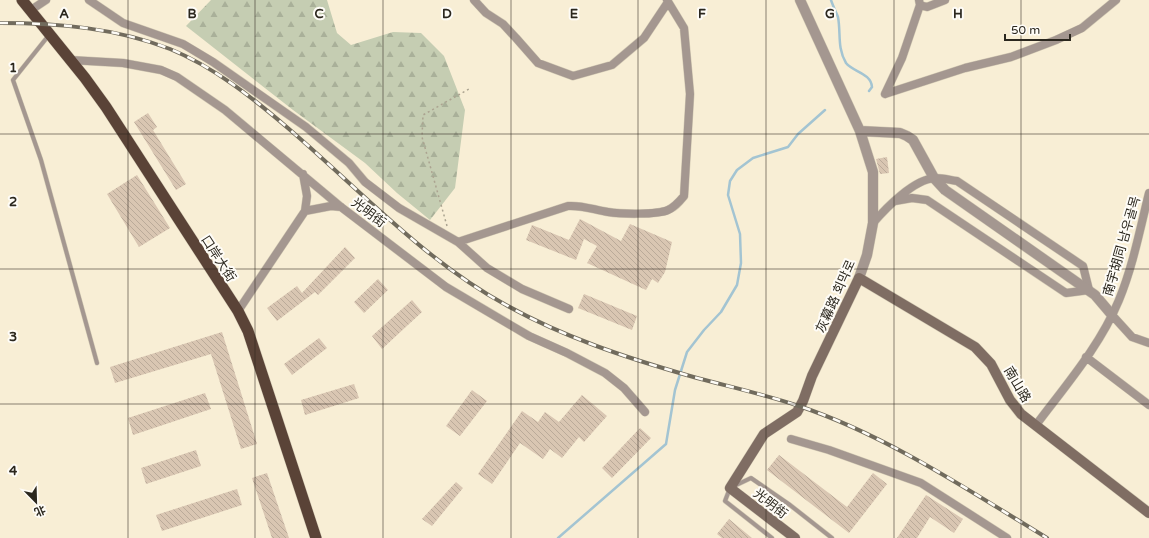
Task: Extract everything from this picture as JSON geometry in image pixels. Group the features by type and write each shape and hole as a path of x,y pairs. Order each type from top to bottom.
{"highway":[{"name":"口岸大街","path":"22,0 85,78 126,137 182,227 238,311 248,331 316,538"}],"main road":[{"name":"南山路","path":"859,278 975,347 991,364 1015,408 1149,513"},
{"name":"灰幕路 회막로","path":"730,488 764,434 797,412 812,376 859,278"},
{"name":"光明街","path":"730,488 795,538"}],"street":[{"path":"31,10 46,0"},
{"path":"89,0 123,23 183,44 213,62 306,127 349,163 365,182 399,208 458,242 487,268 522,289 569,309"},
{"path":"458,242 568,206 581,205 608,212 632,214 666,211 677,205 684,196 690,94 684,28 668,1 644,38 612,65 573,76 538,63 503,24 486,13 474,0"},
{"name":"灰幕路 회막로","path":"800,0 860,131 873,172 873,223 867,255 859,278"},
{"path":"945,0 927,7 919,2 902,58 885,94 965,68 1011,58 1056,40 1082,28 1116,0"},
{"name":"光明街","path":"70,60 123,63 161,70 177,77 210,99 303,174 341,207 446,286 530,336 605,373 624,388 645,412"},
{"path":"860,131 900,133 907,136 918,148 934,178 945,190 1089,290 1105,305 1132,337 1149,343"},
{"path":"238,311 305,211 307,196 303,174"},
{"path":"873,223 885,209 915,185 934,178 957,181 1083,266 1089,290"},
{"name":"南宇胡同 남우골목","path":"1036,425 1086,357 1119,300 1132,262 1149,194"},
{"path":"895,201 912,198 927,200 1066,293 1089,290"},
{"path":"305,211 331,206 341,207"},
{"path":"1086,357 1149,405"},
{"path":"791,439 829,450 921,483 1007,538"}],"lane":[{"path":"49,34 13,80 41,160 98,363"},
{"path":"772,538 725,500 730,488 751,478 790,505 832,538"}],"path":[{"path":"450,237 422,137 423,115 469,88"}],"green space":[{"path":"211,0 327,0 337,33 351,45 393,32 421,33 444,56 465,110 455,188 430,220 397,193 365,163 293,110 186,26"}],"building":[{"path":"148,113 157,127 153,130 186,184 176,190 134,122"},
{"path":"887,157 889,173 880,174 876,159"},
{"path":"137,175 170,228 139,247 107,194"},
{"path":"580,219 621,241 630,224 672,242 665,272 658,283 652,279 646,290 587,263 597,246 584,239 576,260 526,240 532,225 569,240"},
{"path":"345,247 355,258 318,295 315,292 277,321 267,308 297,286 302,293"},
{"path":"378,279 388,290 364,313 354,302"},
{"path":"584,294 637,316 632,330 578,308"},
{"path":"412,300 422,312 382,349 372,336"},
{"path":"222,332 257,444 241,449 211,354 115,383 110,367"},
{"path":"319,338 327,348 292,375 284,364"},
{"path":"354,384 359,398 305,415 301,400"},
{"path":"472,390 487,401 460,436 446,426"},
{"path":"205,393 211,409 133,435 128,418"},
{"path":"582,395 607,416 584,442 579,437 562,458 550,449 543,459 520,443 492,484 478,474 522,411 538,422 545,412 559,422"},
{"path":"640,428 651,438 612,478 602,468"},
{"path":"196,450 201,466 146,484 141,468"},
{"path":"779,455 847,507 873,473 887,484 849,533 767,470"},
{"path":"267,473 289,538 272,538 252,478"},
{"path":"456,482 463,488 432,526 422,519"},
{"path":"237,489 242,505 162,531 156,515"},
{"path":"926,495 963,519 954,533 930,517 917,538 897,538"},
{"path":"729,519 752,538 722,538 717,534"}],"waterway":[{"path":"831,0 838,17 840,46 843,57 849,66 865,76 871,82 872,87 869,91"},
{"path":"558,538 666,444 675,390 687,352 704,330 721,312 737,285 741,263 740,234 728,195 730,181 737,170 753,158 788,147 798,134 825,110"}],"railway":[{"path":"0,23 43,24 86,28 129,36 170,49 186,56 217,74 247,95 289,129 420,246 476,287 506,305 573,337 619,354 690,376 799,406 832,418 896,448 927,465 1047,538"}]}
